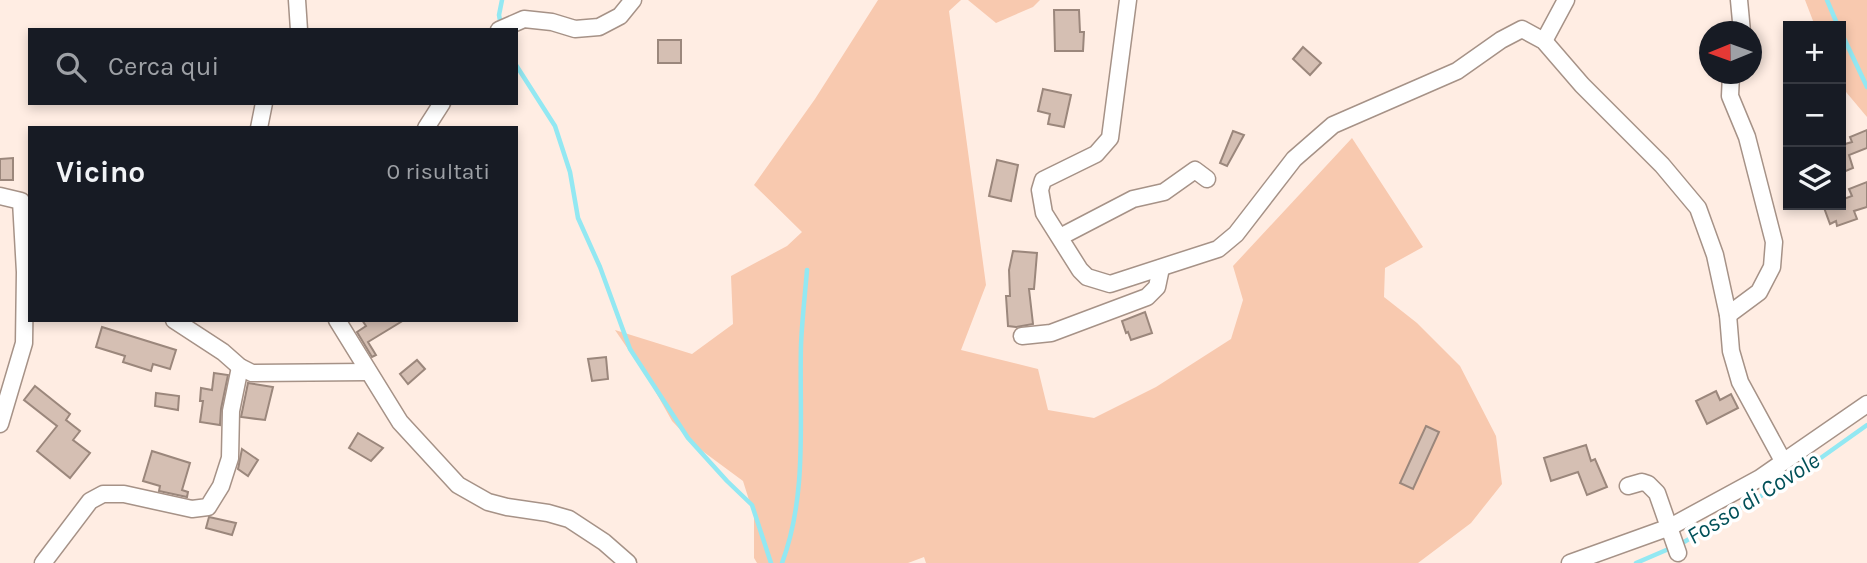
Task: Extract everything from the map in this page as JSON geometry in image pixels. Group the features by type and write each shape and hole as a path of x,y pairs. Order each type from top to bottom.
{"street":[{"path":"297,0 299,28"},
{"path":"504,28 524,19 552,22 575,29 599,27 620,16 633,0"},
{"path":"1128,0 1110,138 1096,155 1043,180 1040,190 1044,213 1087,277 1110,284 1218,249 1236,234 1294,159 1333,125 1457,71 1501,40 1522,29 1544,41 1582,85 1662,165 1698,208 1715,255 1728,315 1731,351 1740,382 1783,461"},
{"path":"1544,41 1566,0"},
{"path":"1739,0 1741,21"},
{"path":"1728,315 1759,292 1772,267 1774,242 1747,137 1730,96 1731,84"},
{"path":"259,126 264,105"},
{"path":"427,126 441,105"},
{"path":"1060,237 1133,199 1164,192 1195,170 1207,179"},
{"path":"0,196 21,201 25,272 24,343 0,424"},
{"path":"1022,336 1051,333 1147,297 1157,287 1161,268"},
{"path":"177,322 252,373 367,372"},
{"path":"338,322 400,422 458,485 488,502 569,519 604,542 628,563"},
{"path":"43,563 90,502 103,494 124,494 192,509 208,507 222,486 230,458 231,411 240,367"},
{"path":"1570,563 1673,540 1867,404"},
{"path":"1628,486 1642,481 1653,488 1660,500 1673,540"}],"shaded area":[{"path":"878,0 961,0 949,11 986,285 961,350 1038,369 1048,410 1094,418 1156,387 1231,339 1243,300 1233,266 1352,138 1423,247 1385,268 1384,297 1417,323 1460,366 1496,436 1502,484 1471,523 1418,563 926,563 924,557 908,563 757,563 754,558 754,516 743,481 697,447 672,421 649,380 615,330 692,354 733,324 731,276 787,246 802,232 754,185 815,99"},
{"path":"968,0 1040,0 1033,7 996,23"},
{"path":"1805,0 1867,0 1867,117 1846,92 1846,21 1813,21"}],"building":[{"path":"1054,10 1079,10 1080,32 1084,32 1083,51 1055,51"},
{"path":"658,40 681,40 681,63 658,63"},
{"path":"1303,47 1321,63 1310,75 1293,59"},
{"path":"1043,89 1071,95 1064,127 1048,124 1050,114 1038,111"},
{"path":"1867,130 1867,148 1849,155 1853,168 1846,171 1846,144 1852,142 1850,137"},
{"path":"1233,131 1244,135 1227,166 1220,163"},
{"path":"13,158 13,180 0,180 0,159"},
{"path":"997,160 1018,165 1011,201 989,196"},
{"path":"1867,182 1867,207 1854,211 1857,219 1837,226 1836,221 1830,224 1825,210 1846,210 1846,198 1852,196 1849,189"},
{"path":"1013,251 1037,253 1034,289 1029,289 1033,324 1016,327 1008,326 1006,296 1010,296 1009,270"},
{"path":"1145,312 1152,333 1131,340 1122,321"},
{"path":"363,322 401,322 368,342 376,355 372,357 357,332 366,326"},
{"path":"102,327 176,350 170,369 153,364 151,371 123,362 125,356 96,347"},
{"path":"606,357 608,379 592,381 588,359"},
{"path":"417,360 425,369 408,384 400,374"},
{"path":"214,373 228,375 220,425 200,422 203,401 200,401 201,388 212,390"},
{"path":"248,383 273,387 265,420 241,417"},
{"path":"35,386 70,414 66,420 80,431 73,440 90,453 70,478 37,451 57,426 24,400"},
{"path":"1716,391 1720,400 1731,394 1738,408 1707,424 1696,401"},
{"path":"156,393 179,396 178,410 155,406"},
{"path":"1426,426 1439,432 1413,489 1400,483"},
{"path":"358,433 383,448 371,461 349,448"},
{"path":"1586,445 1591,461 1595,459 1607,487 1587,495 1578,472 1551,481 1544,458"},
{"path":"242,449 258,460 248,476 238,469"},
{"path":"152,451 190,463 182,490 188,492 187,497 159,491 160,486 143,481"},
{"path":"209,517 236,523 232,535 206,528"}],"waterway":[{"path":"501,26 499,15 502,0"},
{"path":"1827,0 1836,21"},
{"path":"1846,43 1867,87"},
{"path":"518,68 555,126 570,172 578,218 600,267 630,349 688,438 752,505 771,563"},
{"path":"782,563 796,510 799,483 801,345 807,270"},
{"name":"Fosso di Covole","path":"1679,545 1801,472 1867,425"},
{"name":"Fosso di Covole","path":"1636,563 1671,548"}]}
